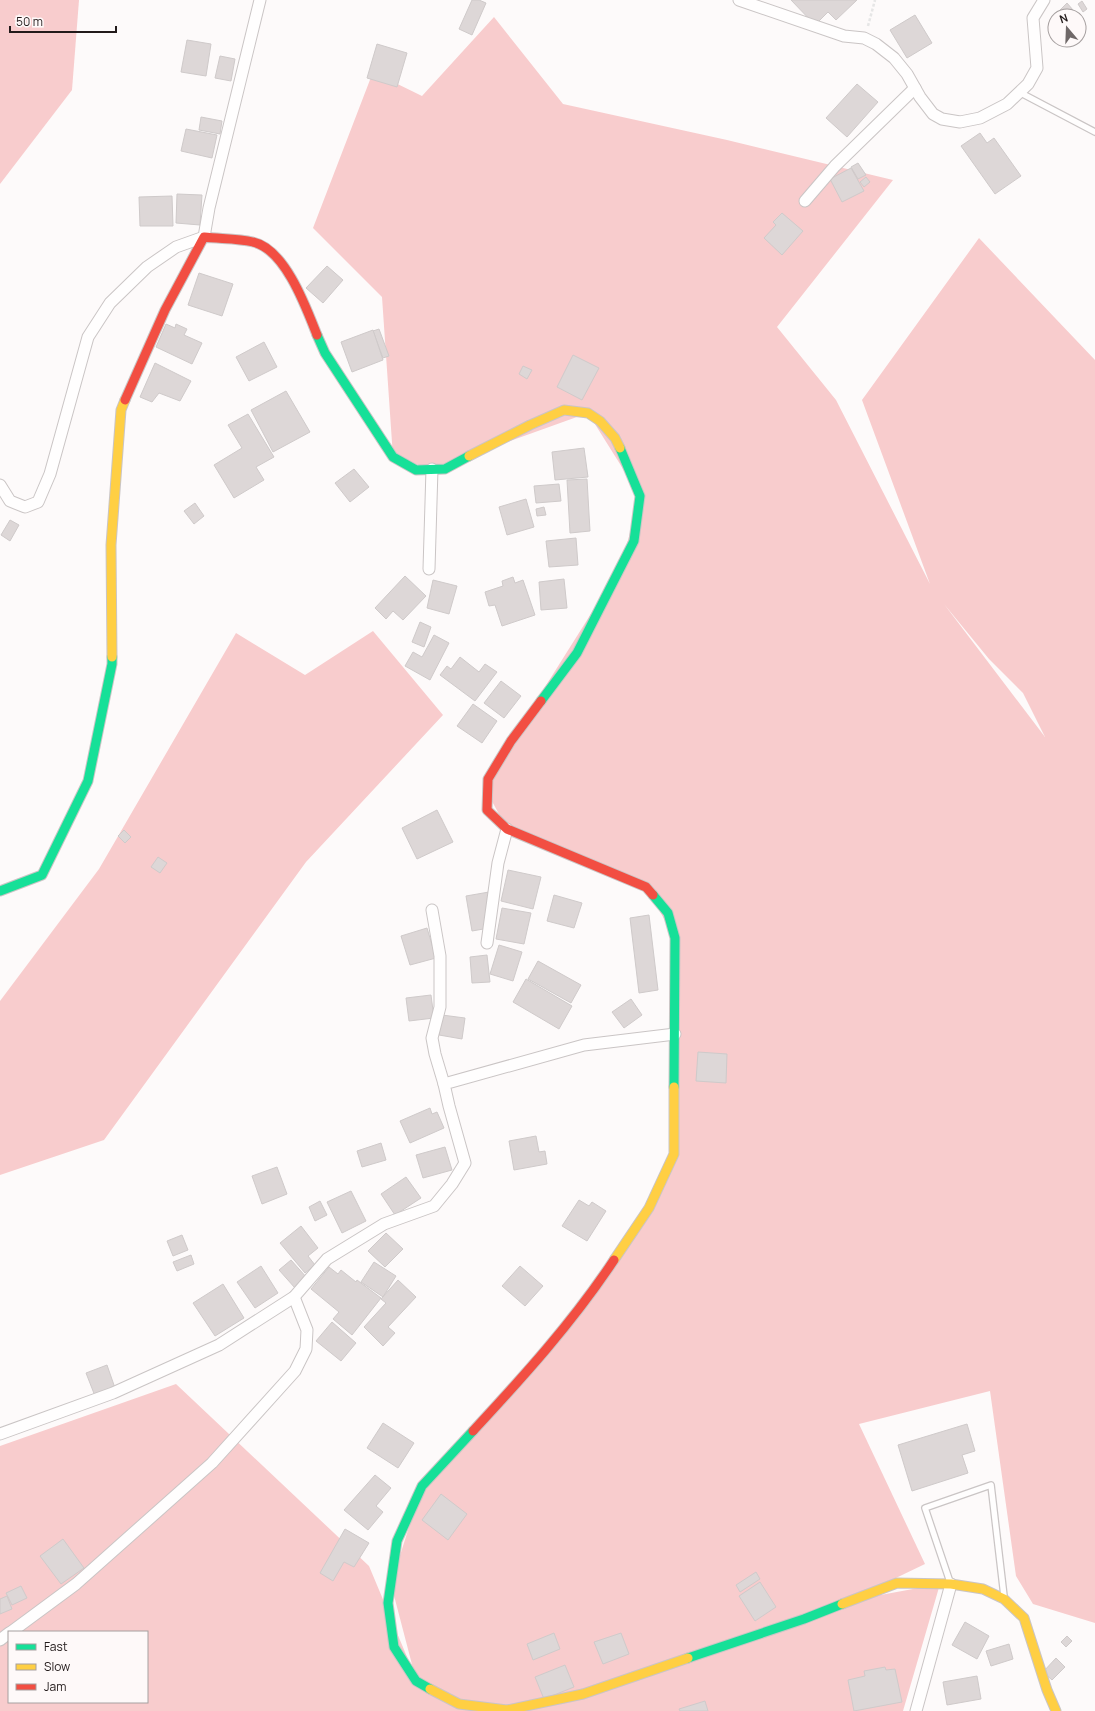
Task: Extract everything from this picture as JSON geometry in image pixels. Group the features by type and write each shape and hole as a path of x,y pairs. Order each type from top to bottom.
{"street":[{"path":"0,891 42,875 88,780 112,664 111,544 121,410 164,310 204,237 209,208 260,0"},
{"path":"738,0 844,36 864,38 876,44 894,58 907,74 933,114 942,119 960,122 980,118 1007,104 1028,84 1036,68 1033,18 1044,0"},
{"path":"805,201 835,166 915,88"},
{"path":"0,485 10,501 25,507 38,502 50,474 88,337 110,303 147,267 176,247 204,237 254,242 274,254 298,289 325,353 393,457 416,470 445,468 530,425 564,410 588,413 600,421 615,438 640,496 634,541 577,653 511,741 488,779 487,810 507,829 646,888 668,913 675,938 674,1154 649,1208 595,1289 532,1367 422,1486 397,1541 388,1604 394,1647 416,1681 459,1704 507,1710 583,1694 804,1619 897,1583 951,1584 983,1589 1004,1599 1024,1618 1047,1690 1056,1711"},
{"path":"429,569 432,469"},
{"path":"486,943 498,863 507,829"},
{"path":"0,1434 113,1393 219,1345 294,1297 327,1259 384,1224 434,1206 452,1184 464,1163 432,1038 440,1007 440,956 432,910"},
{"path":"444,1084 584,1046 675,1034"},
{"path":"13,1631 76,1584 212,1463 295,1371 306,1349 307,1330 294,1297"},
{"path":"916,1711 951,1584"}],"lane":[{"path":"1019,92 1095,132"},
{"path":"951,1584 925,1508 991,1485 1004,1599"}],"path":[{"path":"864,38 875,0"}],"shaded area":[{"path":"0,0 79,0 72,90 0,184"},
{"path":"494,17 563,104 727,140 893,180 777,327 836,400 930,584 862,400 979,238 1095,360 1095,1623 1033,1604 1016,1576 990,1391 859,1424 925,1564 848,1601 940,1584 903,1711 0,1711 0,1446 176,1384 369,1566 415,1676 391,1584 422,1486 607,1271 674,1154 675,938 646,887 507,829 487,792 511,741 621,566 640,496 588,413 432,469 393,457 382,297 313,228 373,72 422,96","holes":["944,604 989,659 1023,693 1045,737"]},
{"path":"373,631 443,715 306,862 104,1140 0,1175 0,1001 99,869 236,633 305,675"}],"building":[{"path":"472,0 479,0 486,3 472,35 459,29"},
{"path":"791,0 857,0 836,20 828,12 815,25"},
{"path":"1082,1 1086,8 1080,8 1078,4"},
{"path":"1067,3 1071,8 1062,8"},
{"path":"915,15 932,43 907,58 890,30"},
{"path":"187,40 211,44 206,76 181,72"},
{"path":"377,44 407,53 397,87 367,78"},
{"path":"220,56 235,59 231,81 215,78"},
{"path":"857,84 878,102 847,137 826,118"},
{"path":"201,117 222,121 220,134 199,130"},
{"path":"186,129 217,135 212,158 181,151"},
{"path":"980,133 987,143 994,138 1021,176 995,194 961,146"},
{"path":"858,163 866,175 858,179 851,167"},
{"path":"851,168 864,191 842,202 830,179"},
{"path":"866,177 870,182 864,187 860,182"},
{"path":"177,194 202,195 200,225 176,223"},
{"path":"172,196 173,226 140,226 139,197"},
{"path":"782,213 803,231 782,255 764,238 776,225 773,222"},
{"path":"327,266 343,280 323,303 306,288"},
{"path":"199,273 233,284 222,316 188,305"},
{"path":"166,324 175,328 176,324 187,329 184,335 202,343 192,364 156,347"},
{"path":"379,329 389,356 383,358 373,331"},
{"path":"373,330 383,360 352,372 341,342"},
{"path":"264,342 277,367 249,381 236,357"},
{"path":"573,355 599,368 582,400 557,387"},
{"path":"155,363 191,381 180,401 159,393 152,402 140,397"},
{"path":"523,366 532,370 527,379 519,374"},
{"path":"286,391 310,432 273,452 251,410"},
{"path":"248,414 274,457 256,467 264,480 234,498 214,465 242,448 228,425"},
{"path":"584,448 588,477 555,480 552,452"},
{"path":"354,469 369,487 350,502 335,483"},
{"path":"587,479 590,531 570,533 567,480"},
{"path":"559,484 561,501 536,503 534,486"},
{"path":"526,499 534,527 507,535 499,507"},
{"path":"195,503 204,516 194,524 184,511"},
{"path":"544,507 546,515 537,516 536,509"},
{"path":"10,520 19,525 10,541 1,535"},
{"path":"576,538 578,565 549,567 546,541"},
{"path":"405,576 426,596 403,620 393,611 386,619 375,608"},
{"path":"513,577 515,583 523,580 535,615 502,626 495,605 489,606 485,592 503,586 502,581"},
{"path":"564,579 567,608 541,610 539,582"},
{"path":"433,580 457,586 449,614 427,608"},
{"path":"420,622 431,627 424,647 412,642"},
{"path":"434,635 449,643 430,680 405,666 413,652 422,657"},
{"path":"460,657 479,672 485,664 497,672 475,701 440,675 447,666 451,669"},
{"path":"501,681 521,696 504,718 484,703"},
{"path":"473,704 497,721 482,743 457,726"},
{"path":"437,810 453,842 417,859 402,828"},
{"path":"124,830 131,837 125,843 118,836"},
{"path":"158,857 167,863 160,873 151,867"},
{"path":"508,870 541,877 533,909 501,901"},
{"path":"489,892 495,927 472,931 466,896"},
{"path":"554,895 582,903 574,928 547,921"},
{"path":"502,908 531,913 524,944 496,939"},
{"path":"649,915 658,990 639,993 630,918"},
{"path":"427,928 436,958 410,965 401,936"},
{"path":"499,945 522,952 513,981 490,974"},
{"path":"487,955 490,982 472,983 470,957"},
{"path":"538,961 581,985 571,1003 528,979"},
{"path":"526,979 572,1006 559,1029 513,1002"},
{"path":"431,995 434,1018 409,1021 406,998"},
{"path":"631,999 642,1015 624,1028 612,1012"},
{"path":"442,1015 465,1018 462,1039 439,1035"},
{"path":"698,1052 727,1054 726,1083 696,1081"},
{"path":"430,1108 432,1114 437,1112 444,1128 410,1143 400,1121"},
{"path":"536,1136 539,1152 545,1151 547,1164 514,1170 509,1141"},
{"path":"381,1143 386,1160 362,1167 357,1151"},
{"path":"445,1147 452,1170 423,1178 416,1155"},
{"path":"277,1167 287,1194 262,1204 252,1176"},
{"path":"406,1177 421,1198 395,1215 381,1194"},
{"path":"351,1191 366,1221 342,1233 327,1202"},
{"path":"579,1200 589,1206 592,1202 606,1211 587,1241 562,1226"},
{"path":"320,1201 327,1215 315,1221 309,1207"},
{"path":"301,1226 318,1248 308,1256 315,1265 305,1273 280,1243"},
{"path":"386,1233 403,1249 385,1267 368,1251"},
{"path":"182,1235 188,1250 173,1256 167,1241"},
{"path":"191,1255 194,1264 177,1271 173,1262"},
{"path":"291,1260 307,1278 295,1288 279,1270"},
{"path":"374,1262 396,1276 383,1297 361,1282"},
{"path":"261,1266 278,1293 255,1308 237,1282"},
{"path":"520,1266 543,1286 525,1306 502,1286"},
{"path":"329,1267 338,1274 341,1270 356,1282 357,1280 381,1298 352,1335 333,1319 339,1312 311,1289"},
{"path":"398,1280 416,1297 388,1327 395,1333 383,1346 364,1327 386,1303 381,1299"},
{"path":"223,1284 244,1318 215,1336 193,1303"},
{"path":"332,1322 356,1343 341,1361 316,1341"},
{"path":"107,1365 115,1388 95,1396 86,1373"},
{"path":"383,1423 414,1443 398,1468 367,1448"},
{"path":"967,1424 975,1451 962,1455 968,1473 912,1491 898,1445"},
{"path":"375,1475 391,1488 376,1506 383,1512 368,1530 344,1510"},
{"path":"441,1494 467,1514 448,1540 422,1520"},
{"path":"345,1529 369,1543 354,1567 344,1562 333,1581 320,1573"},
{"path":"63,1539 84,1568 61,1584 40,1556"},
{"path":"756,1572 760,1579 740,1592 736,1585"},
{"path":"760,1582 776,1607 755,1621 739,1596"},
{"path":"21,1586 27,1598 12,1605 6,1593"},
{"path":"7,1596 12,1609 0,1614 0,1599"},
{"path":"965,1622 989,1636 977,1659 952,1645"},
{"path":"554,1633 560,1649 533,1660 527,1644"},
{"path":"621,1633 629,1654 603,1664 594,1642"},
{"path":"1067,1636 1072,1641 1066,1647 1061,1642"},
{"path":"1009,1644 1013,1659 991,1666 986,1651"},
{"path":"1056,1658 1065,1667 1052,1680 1043,1672"},
{"path":"565,1665 574,1687 544,1699 535,1677"},
{"path":"885,1667 886,1670 895,1669 902,1702 854,1711 848,1680 865,1676 864,1671"},
{"path":"977,1676 981,1699 947,1705 943,1682"},
{"path":"705,1701 708,1711 680,1711 679,1709"}],"traffic: fast":[{"path":"317,335 325,353 393,457 416,470 445,469 469,456"},
{"path":"541,701 577,653 634,541 640,496 620,448"},
{"path":"0,891 42,875 88,781 112,664 112,657"},
{"path":"653,895 668,913 675,938 674,1087"},
{"path":"430,1689 416,1681 394,1647 388,1603 397,1541 422,1486 473,1431"},
{"path":"688,1658 804,1619 842,1604"}],"traffic: slow":[{"path":"112,657 111,545 121,410 125,400"},
{"path":"469,456 530,425 564,410 588,413 600,421 615,438 620,448"},
{"path":"614,1260 649,1208 674,1154 674,1087"},
{"path":"842,1604 897,1583 951,1584 983,1589 1004,1599 1024,1618 1047,1690 1056,1711"},
{"path":"430,1689 459,1704 507,1710 583,1694 688,1658"}],"traffic: jam":[{"path":"125,400 165,310 204,237 253,242 264,247 275,256 293,281 317,335"},
{"path":"541,701 511,741 488,779 487,810 507,829 646,887 653,895"},
{"path":"473,1431 529,1370 565,1327 614,1260"}]}
